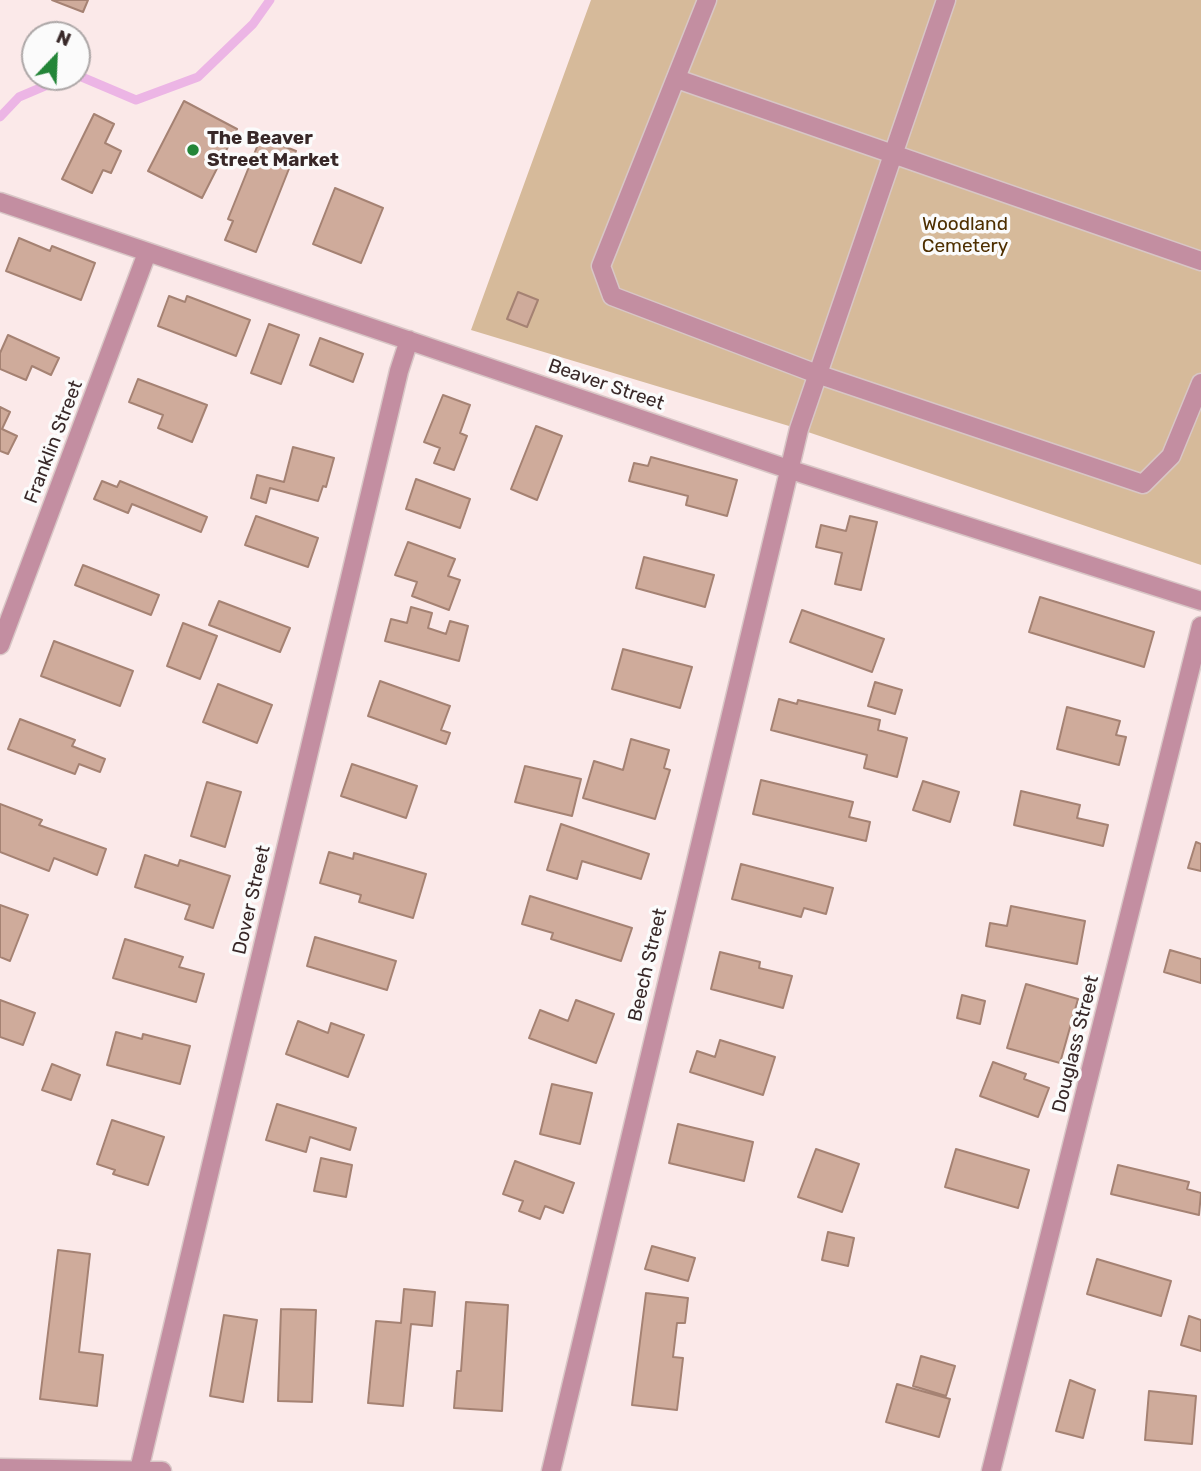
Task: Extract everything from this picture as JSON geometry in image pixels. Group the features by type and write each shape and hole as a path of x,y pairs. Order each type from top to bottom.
{"street":[{"path":"707,0 601,267 612,296 817,374 1143,484 1171,456 1201,383"},
{"name":"Beech Street","path":"551,1471 788,469 817,374 946,0"},
{"path":"677,79 1201,261"},
{"name":"Beaver Street","path":"0,202 788,469 1201,601"},
{"name":"Franklin Street","path":"0,645 147,253"},
{"name":"Dover Street","path":"139,1470 396,384 409,340"},
{"name":"Douglass Street","path":"991,1471 1201,626"},
{"path":"0,1468 162,1471"}],"green space":[{"name":"Woodland Cemetery","path":"591,0 1201,0 1201,565 799,429 471,330"}],"building":[{"path":"52,0 88,0 83,12"},
{"name":"The Beaver Street Market","path":"184,101 237,129 202,198 148,171"},
{"path":"94,114 114,124 105,143 121,151 111,173 103,170 92,193 62,179"},
{"path":"261,137 296,151 256,252 225,240 233,221 228,219"},
{"path":"335,188 383,208 361,263 313,244"},
{"path":"19,238 50,251 52,246 95,263 81,300 6,271"},
{"path":"518,292 538,300 527,327 507,319"},
{"path":"169,296 185,302 187,296 250,320 236,356 158,326"},
{"path":"269,324 299,335 281,384 251,373"},
{"path":"8,335 59,358 51,375 32,366 26,380 0,369 0,353"},
{"path":"320,338 363,354 353,382 310,365"},
{"path":"138,379 207,405 192,442 158,428 163,415 129,402"},
{"path":"443,395 470,405 460,433 467,436 454,470 434,463 440,448 424,442"},
{"path":"0,407 10,412 2,429 17,436 8,454 0,451"},
{"path":"536,426 562,436 537,500 511,489"},
{"path":"293,447 334,458 326,487 323,486 318,501 270,488 266,503 251,498 257,475 284,482"},
{"path":"651,457 737,480 727,516 686,505 688,496 629,481 634,463 648,466"},
{"path":"416,479 470,499 460,528 406,509"},
{"path":"102,481 117,487 120,481 207,517 201,532 132,504 128,513 94,499"},
{"path":"256,516 318,538 308,567 245,545"},
{"path":"850,516 877,522 861,590 835,584 842,553 816,547 821,525 846,531"},
{"path":"408,542 455,559 448,576 460,580 449,610 412,596 417,582 395,575"},
{"path":"644,557 714,575 705,607 636,588"},
{"path":"83,565 159,595 151,615 75,585"},
{"path":"1040,597 1154,632 1144,667 1029,632"},
{"path":"219,601 290,628 280,652 209,625"},
{"path":"411,607 432,613 428,628 446,634 450,621 468,626 459,661 385,641 391,619 407,623"},
{"path":"802,610 884,639 872,672 790,642"},
{"path":"183,623 217,636 200,679 167,666"},
{"path":"54,641 133,671 120,706 41,676"},
{"path":"623,649 692,667 680,708 612,689"},
{"path":"380,681 450,706 441,730 450,733 446,744 368,716"},
{"path":"875,682 902,690 895,714 868,706"},
{"path":"218,684 272,705 257,743 203,722"},
{"path":"779,699 797,704 798,700 880,720 878,730 907,738 897,777 864,768 867,755 771,730"},
{"path":"1067,707 1120,721 1116,735 1126,737 1119,765 1057,749"},
{"path":"20,719 75,740 72,746 105,759 100,772 79,764 75,774 8,749"},
{"path":"631,739 669,750 664,768 670,770 655,819 583,798 594,761 623,770"},
{"path":"352,764 417,786 406,818 341,796"},
{"path":"525,766 581,779 572,816 515,802"},
{"path":"761,780 853,802 849,817 870,822 866,841 753,814"},
{"path":"923,781 959,792 950,822 913,810"},
{"path":"207,782 241,792 225,847 191,836"},
{"path":"1021,791 1080,805 1077,818 1108,825 1103,846 1014,825"},
{"path":"0,804 42,820 39,825 106,849 97,875 54,858 49,871 0,852"},
{"path":"561,824 649,854 641,879 582,861 577,879 547,870"},
{"path":"1196,842 1201,844 1201,871 1188,868"},
{"path":"329,852 353,859 354,853 426,874 413,918 359,902 361,895 320,883"},
{"path":"145,855 178,866 180,860 230,876 213,928 185,919 190,905 135,887"},
{"path":"741,864 833,888 826,914 804,908 801,917 732,899"},
{"path":"530,896 632,928 621,961 551,939 553,933 522,924"},
{"path":"0,905 28,915 10,961 0,957"},
{"path":"1011,906 1085,921 1077,964 986,946 990,923 1007,926"},
{"path":"315,937 396,961 387,990 307,966"},
{"path":"125,939 183,957 179,967 204,974 196,1002 113,978"},
{"path":"1170,950 1201,959 1201,983 1164,972"},
{"path":"720,952 760,962 759,968 792,976 783,1008 711,989"},
{"path":"1026,984 1078,999 1060,1063 1007,1048"},
{"path":"962,995 985,1001 980,1024 957,1018"},
{"path":"0,1000 35,1013 23,1045 0,1037"},
{"path":"576,1000 614,1014 596,1063 529,1038 540,1010 568,1021"},
{"path":"298,1021 328,1033 331,1023 364,1035 348,1077 286,1054"},
{"path":"116,1032 142,1039 143,1034 190,1046 180,1084 107,1065"},
{"path":"720,1040 775,1057 763,1095 690,1072 697,1051 715,1057"},
{"path":"993,1062 1026,1074 1024,1079 1049,1088 1038,1117 980,1096"},
{"path":"52,1064 80,1075 71,1100 42,1090"},
{"path":"552,1084 592,1093 580,1144 540,1134"},
{"path":"277,1104 356,1128 350,1150 310,1137 306,1152 266,1140"},
{"path":"112,1120 164,1137 148,1185 113,1174 115,1170 97,1164"},
{"path":"678,1124 753,1142 744,1181 669,1163"},
{"path":"816,1149 859,1164 842,1212 798,1197"},
{"path":"956,1149 1029,1170 1018,1208 945,1187"},
{"path":"321,1158 352,1165 346,1197 314,1191"},
{"path":"515,1161 574,1183 563,1213 545,1206 540,1219 519,1211 523,1201 503,1194"},
{"path":"1118,1165 1189,1182 1187,1189 1201,1193 1199,1215 1111,1194"},
{"path":"828,1232 854,1238 848,1266 822,1260"},
{"path":"652,1246 695,1258 688,1281 645,1269"},
{"path":"58,1250 90,1254 79,1352 103,1355 97,1406 40,1399"},
{"path":"1097,1259 1171,1281 1161,1316 1087,1294"},
{"path":"404,1289 435,1292 432,1326 411,1324 403,1406 368,1403 376,1321 401,1323"},
{"path":"646,1293 688,1298 685,1323 677,1323 673,1357 683,1358 677,1410 632,1405"},
{"path":"466,1302 508,1305 502,1411 454,1408 457,1371 461,1371"},
{"path":"281,1309 316,1310 312,1402 278,1401"},
{"path":"224,1315 257,1320 243,1402 210,1396"},
{"path":"1189,1316 1201,1320 1201,1351 1181,1345"},
{"path":"921,1356 955,1366 946,1396 913,1386"},
{"path":"1070,1380 1095,1390 1083,1438 1056,1431"},
{"path":"897,1384 950,1399 939,1437 886,1422"},
{"path":"1149,1391 1196,1396 1192,1444 1145,1440"}],"waterway":[{"path":"91,81 136,100 198,77 253,24 270,0"},
{"path":"0,117 19,97 33,91"}],"place":[{"name":"The Beaver Street Market","path":"193,150"}]}
